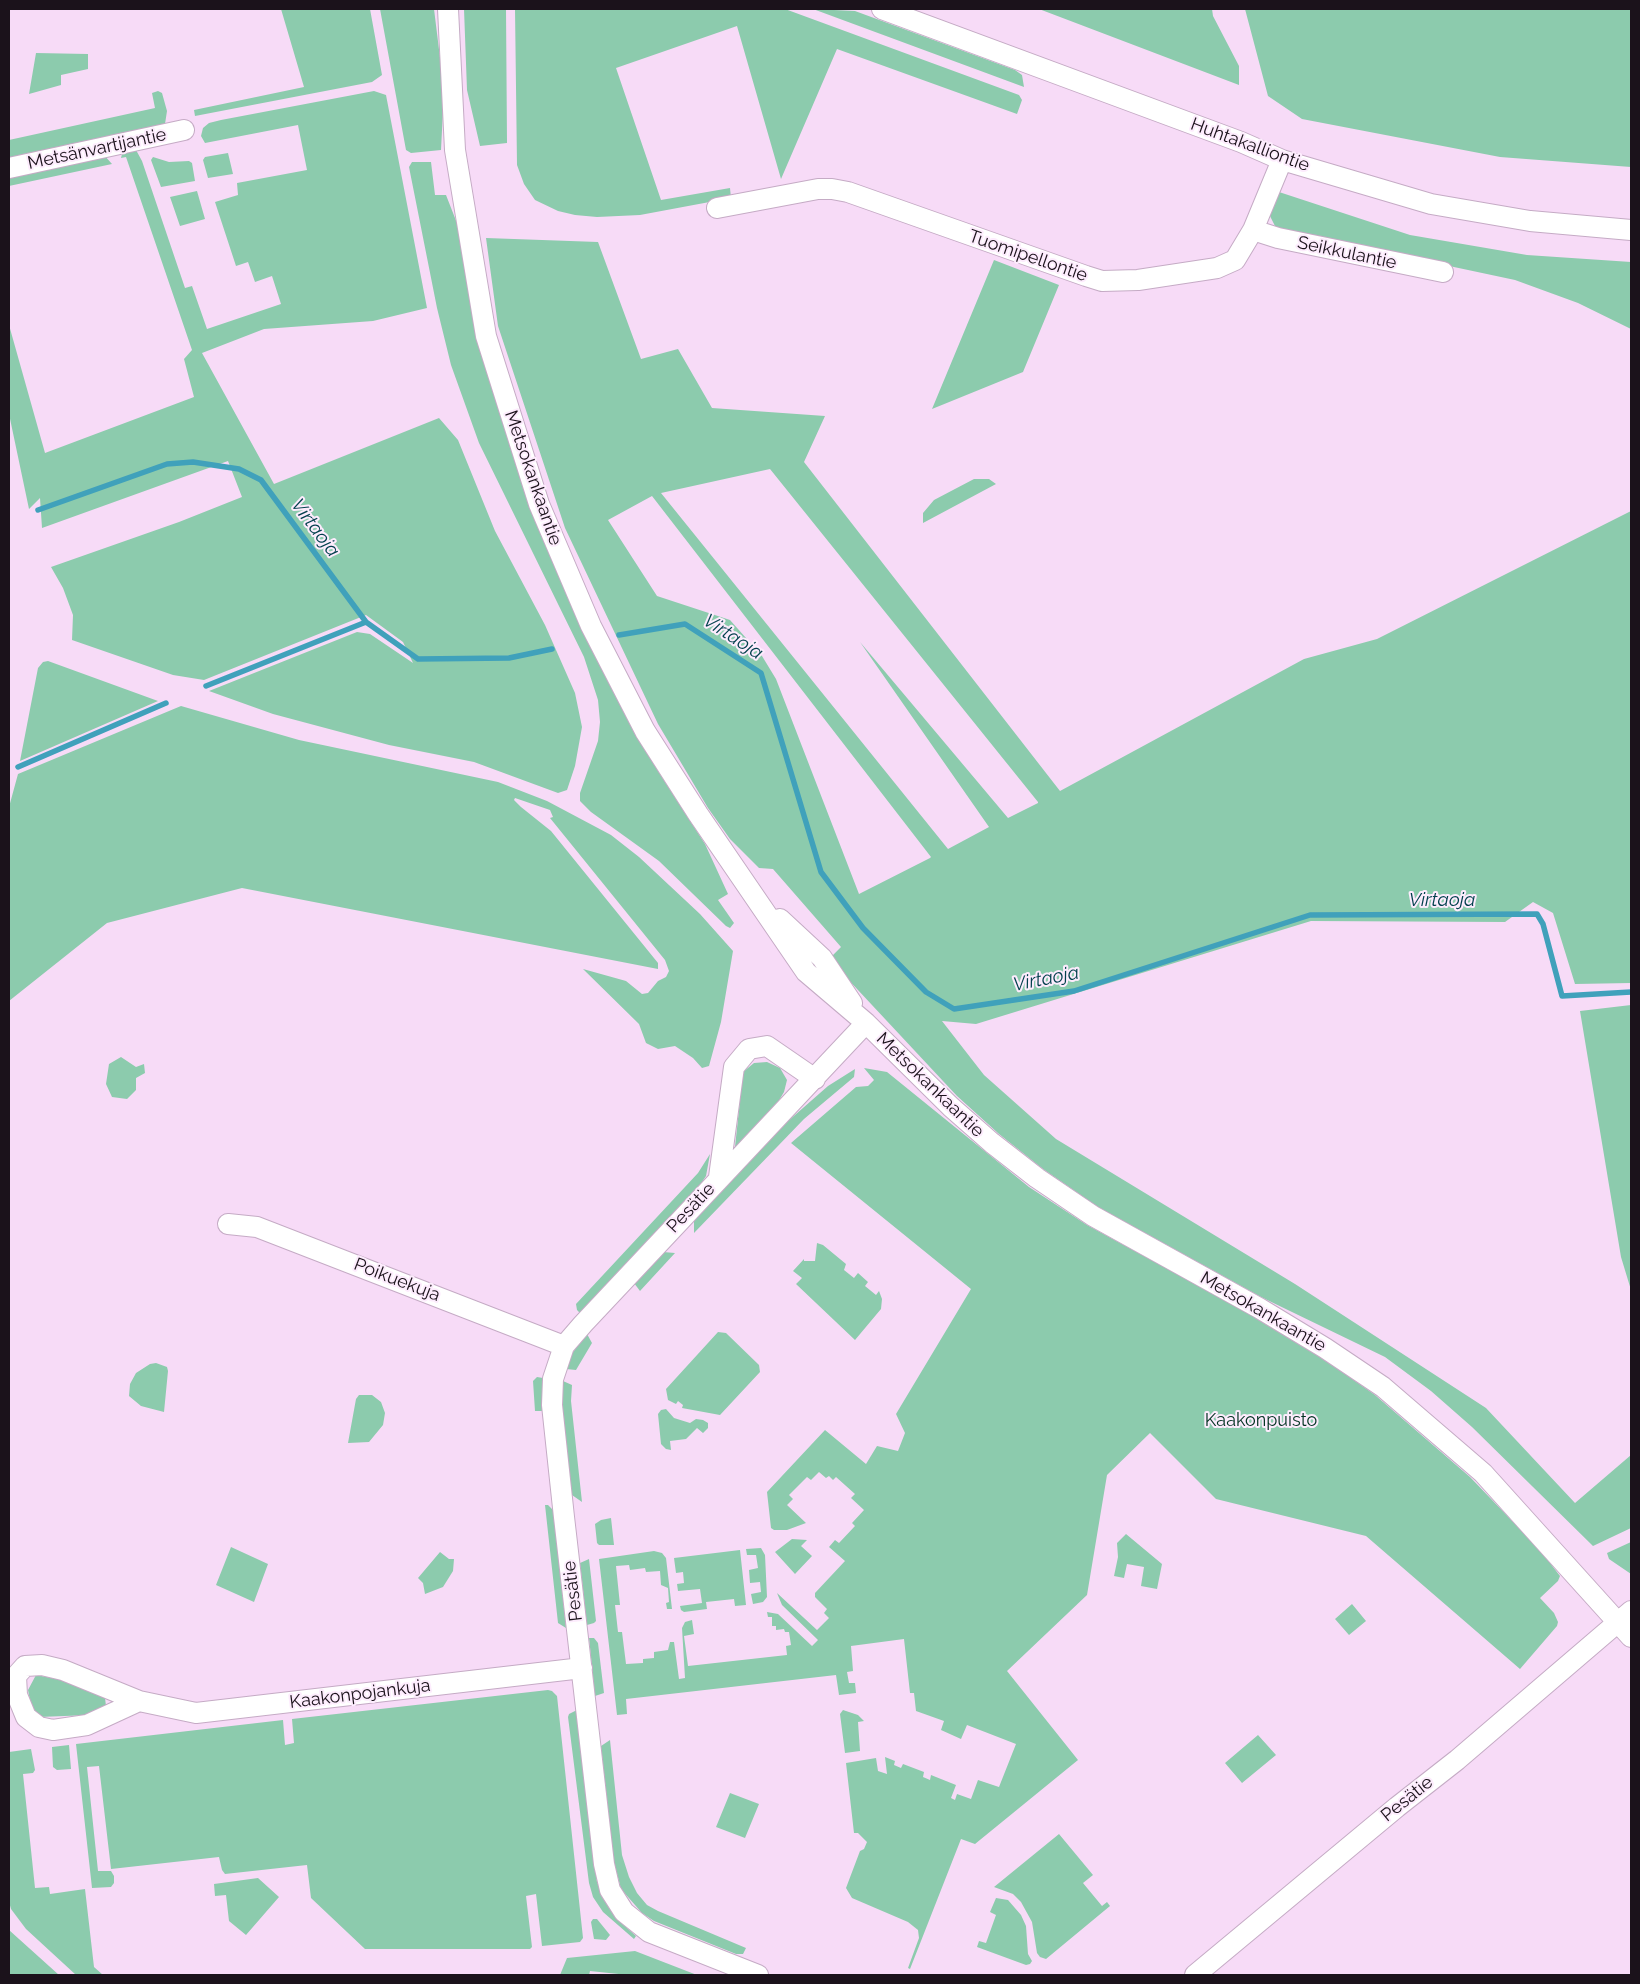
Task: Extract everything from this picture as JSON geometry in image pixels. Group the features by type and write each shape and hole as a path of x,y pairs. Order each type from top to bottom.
{"street":[{"name":"Huhtakalliontie","path":"882,9 1241,142 1282,160 1431,204 1530,221 1631,230"},
{"name":"Metsokankaantie","path":"447,12 455,150 486,336 539,504 591,626 645,731 698,814 754,893 822,958 866,1023 992,1144 1037,1178 1093,1216 1317,1342 1383,1387 1483,1473 1625,1617 1631,1637"},
{"name":"Metsänvartijantie","path":"9,168 184,130"},
{"name":"Tuomipellontie","path":"716,208 818,189 832,189 848,192 1102,281 1138,280 1217,268 1235,260 1253,230 1282,160"},
{"name":"Seikkulantie","path":"1253,230 1278,238 1443,272"},
{"name":"Pesätie","path":"758,1975 649,1932 624,1912 610,1890 604,1864 552,1405 553,1379 564,1346 719,1177 815,1079 866,1023"},
{"name":"Pesätie","path":"719,1177 734,1067 749,1049 767,1046 815,1079"},
{"name":"Poikuekuja","path":"228,1224 258,1227 384,1274 564,1346"},
{"name":"Pesätie","path":"1195,1975 1396,1807 1457,1760 1625,1617"},
{"name":"Kaakonpojankuja","path":"139,1701 87,1725 53,1730 39,1726 26,1717 17,1695 16,1676 25,1666 42,1665 63,1670 139,1701 196,1713 582,1668"}],"green space":[{"path":"281,9 370,9 382,75 372,82 195,116 194,110 304,87"},
{"path":"380,9 434,9 444,90 441,150 411,153 406,150"},
{"path":"464,9 506,9 507,143 480,146 467,90"},
{"path":"515,9 785,9 1019,95 1022,100 1017,114 837,49 781,179 737,26 616,68 661,200 730,188 731,198 640,215 597,217 575,215 558,211 535,200 524,184 517,165"},
{"path":"813,9 855,11 1015,70 1022,75 1024,87"},
{"path":"1039,9 1212,9 1213,16 1239,66 1239,85"},
{"path":"1245,9 1631,9 1631,167 1500,157 1302,119 1268,96"},
{"path":"36,53 88,54 88,69 61,75 61,85 29,94"},
{"path":"158,91 162,93 167,111 165,124 9,161 9,140 155,108 152,93"},
{"path":"374,91 386,95 427,308 373,321 264,329 202,353 274,484 439,418 458,440 495,531 545,625 575,693 582,727 575,766 567,790 558,793 474,762 389,745 273,714 209,691 357,632 370,634 413,663 403,642 366,615 204,680 173,675 72,640 73,615 63,588 51,567 179,522 242,497 228,461 42,528 40,498 29,509 9,414 9,325 45,453 194,397 184,359 192,350 126,157 121,158 122,154 136,150 142,161 185,288 192,286 207,329 281,304 272,276 255,282 248,262 236,266 215,202 238,195 237,183 307,170 298,125 205,143 201,136 203,128 209,123 221,120"},
{"path":"228,153 233,174 208,178 203,160 205,157"},
{"path":"104,155 112,164 9,186 9,177"},
{"path":"153,157 169,162 189,161 192,163 195,181 161,187 151,160"},
{"path":"412,162 431,162 435,195 446,195 462,236 499,404 658,771 705,844 728,894 718,900 734,923 730,928 659,861 591,812 580,801 580,793 598,741 600,722 598,700 584,657 479,443 451,365 437,308 409,167"},
{"path":"197,191 205,219 180,226 170,197"},
{"path":"1279,192 1410,235 1527,255 1631,262 1631,329 1578,303 1515,280 1346,244 1284,234 1275,226 1270,216 1270,207"},
{"path":"486,238 598,242 641,359 678,349 712,408 825,416 804,462 1060,791 1304,659 1377,639 1631,511 1631,983 1575,984 1553,913 1533,902 1505,922 1311,921 976,1024 942,1021 984,1075 1056,1139 1295,1284 1486,1408 1575,1503 1631,1455 1631,1528 1593,1546 1472,1427 1431,1391 1385,1357 1261,1297 1098,1207 1043,1169 999,1134 957,1096 829,959 841,947 773,869 759,868 730,839 708,808 658,724 565,528 498,326","holes":["770,469 1038,802 1038,803 1008,818 860,642 989,827 948,849 661,493","652,496 931,857 930,858 859,894 776,679 762,656 730,620 657,596 608,520"]},
{"path":"994,260 1059,285 1023,372 932,409"},
{"path":"974,479 989,479 996,484 923,523 923,513 934,500"},
{"path":"48,661 158,701 20,761 38,668 43,662"},
{"path":"181,706 299,740 498,782 547,801 611,835 639,857 700,914 733,951 721,1022 709,1066 702,1068 693,1058 675,1046 658,1049 646,1043 639,1024 583,969 626,981 642,994 648,993 658,981 666,977 669,971 665,960 550,818 553,817 550,810 515,798 514,800 521,807 551,831 658,963 658,969 242,888 107,923 9,1001 9,807 18,774"},
{"path":"1631,1005 1631,1290 1621,1257 1580,1011"},
{"path":"121,1057 136,1067 144,1064 145,1073 136,1078 136,1090 127,1099 112,1097 106,1084 109,1064"},
{"path":"767,1062 780,1068 787,1080 784,1092 778,1102 735,1147 743,1072 754,1063"},
{"name":"Kaakonpuisto","path":"864,1068 887,1072 1029,1187 1087,1225 1254,1316 1320,1356 1375,1395 1470,1477 1540,1550 1560,1576 1558,1581 1540,1598 1554,1613 1558,1622 1557,1626 1520,1669 1366,1536 1216,1499 1150,1433 1107,1475 1087,1595 1007,1671 1078,1760 975,1844 961,1839 910,1969 908,1968 919,1938 918,1930 908,1922 852,1898 846,1888 860,1851 864,1849 867,1842 858,1833 854,1833 846,1763 876,1758 878,1771 887,1774 885,1757 895,1761 894,1765 901,1768 903,1764 924,1772 923,1777 930,1780 931,1775 956,1785 951,1798 955,1800 957,1794 971,1799 978,1780 999,1787 1016,1744 967,1725 961,1739 941,1730 944,1721 916,1711 914,1693 910,1693 904,1639 851,1646 853,1671 847,1672 849,1683 855,1683 856,1693 839,1695 836,1675 626,1699 627,1714 617,1715 599,1559 654,1551 662,1553 666,1558 672,1609 667,1609 666,1603 669,1602 668,1588 661,1585 660,1571 646,1572 645,1568 630,1570 629,1565 616,1566 620,1605 615,1605 618,1632 622,1632 626,1664 643,1663 643,1659 654,1658 654,1652 668,1650 670,1642 674,1642 679,1679 685,1678 682,1628 685,1622 692,1620 694,1634 684,1636 688,1666 787,1655 786,1646 791,1645 789,1632 785,1632 784,1629 776,1630 776,1626 772,1626 772,1617 768,1617 767,1612 778,1614 812,1646 818,1640 782,1605 777,1593 817,1630 829,1618 824,1613 827,1609 815,1597 815,1593 845,1561 829,1547 835,1540 839,1543 855,1526 852,1523 864,1510 851,1498 855,1494 836,1477 833,1480 829,1476 826,1478 819,1472 811,1480 807,1477 789,1495 793,1499 787,1505 806,1523 787,1530 774,1530 771,1528 767,1492 825,1430 866,1464 877,1446 898,1451 905,1433 896,1414 971,1289 791,1143 856,1087 868,1086 874,1080"},
{"path":"855,1069 854,1077 804,1119 694,1233 694,1219 787,1122 828,1086"},
{"path":"710,1154 706,1176 700,1185 580,1313 577,1310 576,1304 698,1173"},
{"path":"817,1243 823,1245 846,1264 844,1270 854,1278 858,1273 868,1282 865,1286 876,1295 879,1291 882,1299 881,1309 855,1340 796,1284 802,1278 793,1271 804,1259 804,1261 815,1261"},
{"path":"663,1252 675,1253 640,1291 634,1283"},
{"path":"718,1332 726,1333 759,1365 760,1372 720,1415 682,1408 683,1405 678,1401 676,1404 668,1400 666,1389"},
{"path":"587,1334 592,1343 576,1370 566,1369 573,1352"},
{"path":"156,1363 167,1367 168,1371 164,1412 141,1406 129,1396 130,1384 136,1373 150,1364"},
{"path":"537,1377 543,1378 543,1411 535,1411 533,1381"},
{"path":"563,1381 572,1385 571,1401 582,1502 572,1495 562,1403"},
{"path":"359,1395 372,1395 381,1402 385,1413 383,1425 369,1442 348,1443 356,1399"},
{"path":"666,1409 674,1418 690,1423 696,1419 703,1420 708,1423 708,1428 703,1433 697,1428 686,1439 670,1441 671,1450 666,1449 661,1444 658,1414 661,1410"},
{"path":"545,1505 548,1505 554,1511 566,1628 558,1623"},
{"path":"611,1518 614,1545 599,1545 597,1543 595,1524 601,1520"},
{"path":"1126,1534 1162,1564 1157,1589 1141,1586 1144,1567 1127,1564 1124,1578 1114,1576 1118,1557 1117,1543"},
{"path":"792,1539 807,1540 801,1546 812,1556 795,1574 775,1552"},
{"path":"1631,1542 1631,1574 1609,1559 1607,1553"},
{"path":"231,1547 268,1564 254,1602 216,1585"},
{"path":"761,1548 765,1555 767,1597 763,1602 753,1604 751,1594 761,1592 760,1582 750,1583 749,1570 758,1568 756,1555 747,1555 746,1549"},
{"path":"740,1550 746,1605 735,1606 734,1599 706,1602 707,1609 684,1612 681,1610 680,1606 702,1603 700,1589 678,1591 677,1584 684,1583 683,1572 676,1573 674,1558"},
{"path":"440,1552 449,1559 454,1559 453,1571 443,1587 425,1594 423,1583 418,1578"},
{"path":"589,1559 596,1621 587,1625 580,1563"},
{"path":"1352,1604 1366,1621 1349,1635 1335,1619"},
{"path":"589,1638 594,1638 598,1643 604,1693 595,1696"},
{"path":"36,1675 62,1680 98,1693 105,1698 106,1706 90,1715 39,1717 32,1711 28,1690"},
{"path":"548,1690 557,1696 583,1938 580,1942 542,1946 536,1894 526,1896 532,1947 530,1949 365,1949 311,1898 307,1865 225,1874 219,1857 111,1869 99,1766 87,1767 98,1871 111,1871 114,1876 114,1883 111,1887 92,1888 76,1744 283,1720 285,1745 294,1743 292,1719"},
{"path":"577,1710 597,1882 609,1908 618,1920 636,1936 634,1939 603,1912 593,1897 589,1883 568,1717 569,1714"},
{"path":"843,1710 858,1715 864,1721 858,1722 860,1751 845,1753 840,1714"},
{"path":"1258,1735 1276,1755 1242,1783 1225,1763"},
{"path":"610,1740 622,1855 629,1877 637,1893 647,1905 658,1911 746,1948 743,1954 736,1954 654,1921 642,1913 621,1889 614,1862 601,1746"},
{"path":"69,1745 71,1769 57,1770 53,1767 52,1747"},
{"path":"31,1749 35,1770 33,1773 23,1774 35,1888 49,1887 50,1894 85,1889 94,1967 103,1975 76,1975 26,1929 11,1909 9,1902 9,1752"},
{"path":"730,1793 759,1804 745,1838 716,1827"},
{"path":"1059,1834 1093,1875 1083,1883 1102,1906 1107,1902 1110,1906 1046,1959 1040,1957 1037,1953 1032,1922 1021,1902 1013,1894 994,1887"},
{"path":"258,1878 279,1897 246,1935 229,1921 226,1895 215,1896 214,1884"},
{"path":"996,1898 1008,1900 1021,1915 1026,1926 1028,1954 1032,1961 1030,1964 1026,1965 977,1947 979,1941 986,1943 996,1915 990,1912"},
{"path":"593,1919 597,1919 610,1935 606,1940 594,1939 591,1922"},
{"path":"9,1930 59,1975 9,1975"},
{"path":"635,1951 697,1975 628,1975 590,1971 589,1975 560,1975 567,1958"}],"waterway":[{"name":"Virtaoja","path":"38,510 167,464 193,462 239,469 261,480 366,622 418,659 509,658 552,649"},
{"path":"206,686 366,622"},
{"name":"Virtaoja","path":"619,635 685,624 761,673 821,872 863,928 926,992 954,1009 1074,991 1310,915 1537,914 1543,924 1562,996 1631,992"},
{"path":"18,767 166,703"}]}
